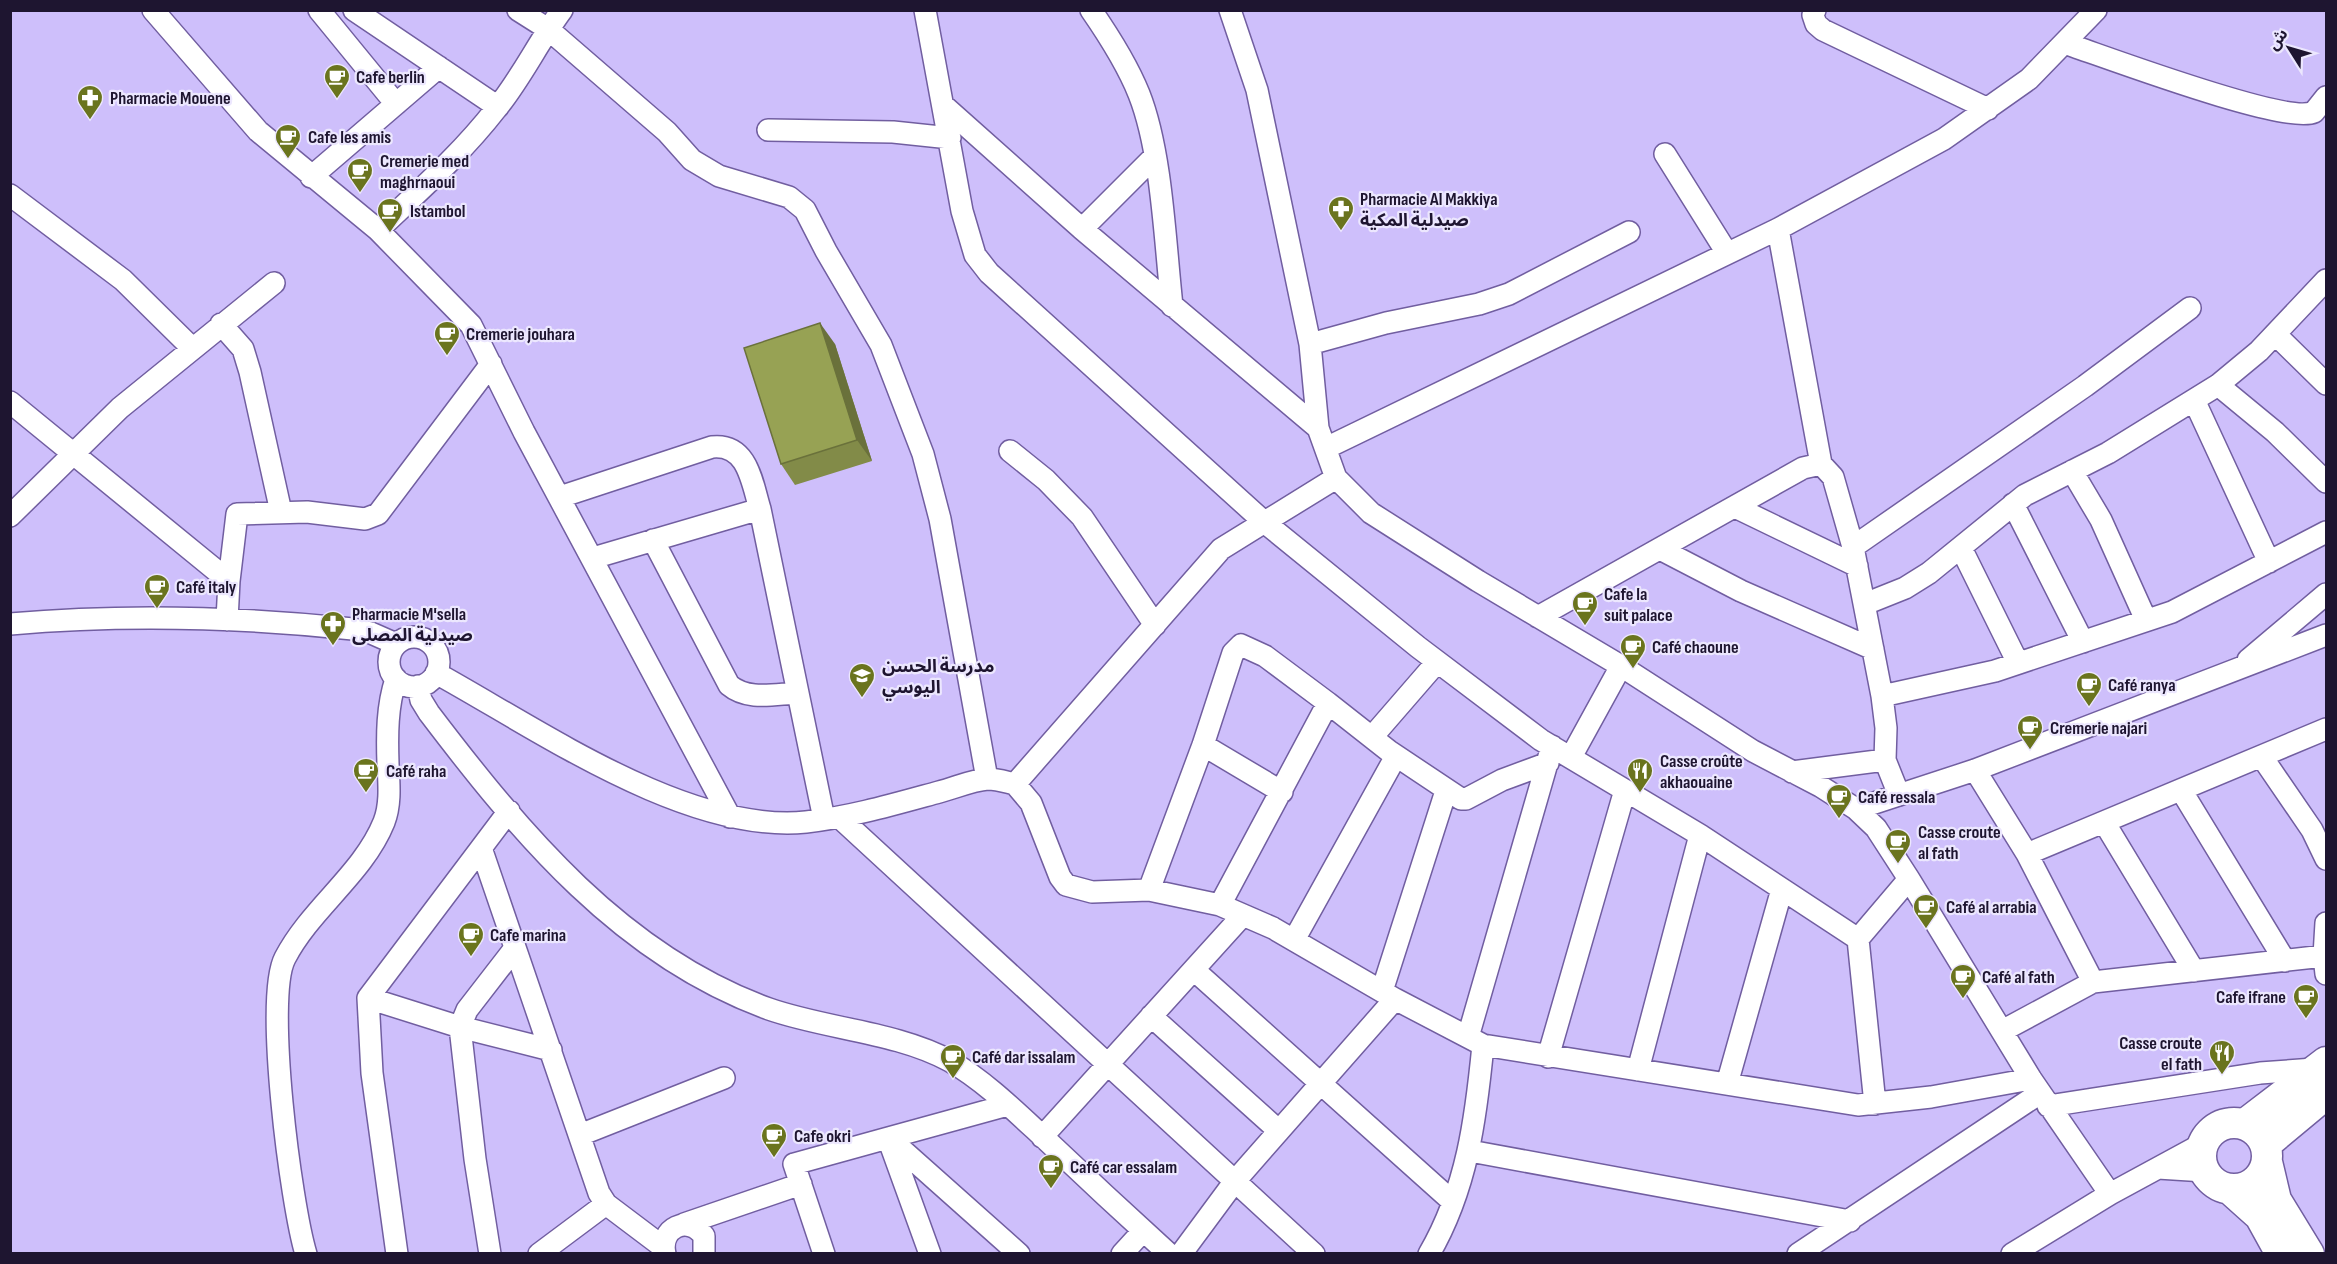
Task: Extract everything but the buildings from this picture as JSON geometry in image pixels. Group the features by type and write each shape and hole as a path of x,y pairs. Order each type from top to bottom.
{"street":[{"path":"153,10 238,110 273,146 378,230 471,325 730,817"},
{"path":"319,10 396,104"},
{"path":"354,10 498,107"},
{"path":"518,10 548,29 667,132 692,160 720,176 789,197 806,210 831,260 882,345 923,454 940,519 987,779"},
{"path":"378,230 452,160 498,107 562,10"},
{"path":"925,10 962,211 981,264 1263,522 1550,754 1571,757 1700,835 1858,939"},
{"path":"1091,10 1124,63 1140,96 1154,157 1172,306"},
{"path":"1230,10 1257,90 1310,344 1318,428 1336,478 1371,513 1621,666 1753,751 1856,809 1876,828 1910,879 2039,1093 2110,1194"},
{"path":"1815,10 1813,15 1816,24 1823,30 1988,109"},
{"path":"1326,448 1778,229 1944,139 2030,79 2067,44 2096,10"},
{"path":"2067,44 2213,94 2298,115 2314,112 2326,97"},
{"path":"311,177 439,67"},
{"path":"943,105 1082,229 1318,428"},
{"path":"768,130 893,132 950,138"},
{"path":"1665,154 1727,254"},
{"path":"1082,229 1154,157"},
{"path":"10,195 123,280 192,348"},
{"path":"1778,229 1821,464 1833,477 1855,556 1887,728 1885,760 1899,795"},
{"path":"1310,344 1386,323 1460,309 1509,294 1629,232"},
{"path":"1865,604 1905,588 1929,573 2013,504 2108,453 2217,385 2250,359 2326,280"},
{"path":"10,516 120,408 274,283"},
{"path":"1855,556 2190,308"},
{"path":"221,324 243,349 280,512"},
{"path":"2275,334 2326,384"},
{"path":"227,620 237,514 280,512 365,519 378,514 491,364"},
{"path":"2217,385 2275,432 2326,482"},
{"path":"2194,400 2269,562"},
{"path":"10,402 229,582"},
{"path":"560,497 712,447 724,446 736,452 746,464 760,509 798,693 832,818 1314,1254"},
{"path":"1010,451 1046,480 1082,517 1155,625"},
{"path":"1538,617 1803,468 1821,464"},
{"path":"2072,471 2101,520 2146,620"},
{"path":"1015,784 1221,549 1336,478"},
{"path":"2013,504 2083,642"},
{"path":"1735,507 1855,556"},
{"path":"593,558 760,509"},
{"path":"1882,696 2018,663 2172,612 2326,532"},
{"path":"653,540 729,685 739,693 750,696 798,693"},
{"path":"1960,548 2018,663"},
{"path":"1660,549 1742,591 1873,649"},
{"path":"2237,670 2326,594"},
{"path":"10,624 132,616 227,620 353,629 371,633 396,644"},
{"path":"1856,809 1975,770 2326,635"},
{"path":"410,637 426,639 436,650 439,658 436,673 425,684 418,686 410,686 396,679 389,665 392,650 396,644 410,637"},
{"path":"1149,890 1203,745 1233,653 1241,645 1265,656 1396,756 1446,791 1466,799 1550,754"},
{"path":"1372,737 1437,662"},
{"path":"1571,757 1621,666"},
{"path":"436,673 622,776 698,809 730,817 780,824 832,818 987,779 1015,784 1031,803 1060,877 1066,885 1092,892 1149,890 1220,905 1294,940 1388,995 1475,1041 1548,1057 1727,1084 1827,1102 1875,1104 1976,1090 2039,1093 2260,1073 2322,1075"},
{"path":"306,1254 297,1209 283,1098 277,1014 278,984 281,968 292,946 369,849 384,823 389,795 389,714 396,679"},
{"path":"418,686 421,700 429,713 509,812 576,886 604,912 677,965 769,1009 912,1046 950,1061 1008,1105 1169,1254"},
{"path":"1220,905 1328,703"},
{"path":"2027,854 2326,729"},
{"path":"1203,745 1282,792"},
{"path":"1430,1254 1453,1203 1470,1151 1475,1041 1550,754"},
{"path":"1294,940 1396,756"},
{"path":"2262,757 2312,830 2326,859"},
{"path":"1792,772 1885,760"},
{"path":"1975,770 2027,854 2093,982"},
{"path":"1548,1057 1625,790"},
{"path":"2181,790 2285,961"},
{"path":"1181,1254 1235,1181 1319,1084 1388,995 1446,791"},
{"path":"397,1254 372,1065 368,998 509,812"},
{"path":"2104,822 2194,971"},
{"path":"1638,1070 1700,835"},
{"path":"481,848 599,1193 606,1204 659,1245 667,1234 680,1225 801,1184"},
{"path":"1875,1104 1858,939 1910,879"},
{"path":"1727,1084 1782,889"},
{"path":"1042,1137 1243,915"},
{"path":"2002,1031 2093,982 2285,961 2325,965 2326,923"},
{"path":"490,1254 475,1159 460,1027 467,1010 515,948"},
{"path":"1194,969 1453,1203"},
{"path":"368,998 460,1027 551,1050"},
{"path":"1151,1016 1279,1131"},
{"path":"2231,1190 2253,1184 2260,1179 2260,1144 2322,1075"},
{"path":"580,1135 724,1078"},
{"path":"1798,1254 2039,1093"},
{"path":"824,1254 794,1164 1008,1105"},
{"path":"2204,1157 2217,1128 2236,1123 2260,1144 2276,1200 2309,1254"},
{"path":"888,1138 930,1254"},
{"path":"888,1138 1019,1254"},
{"path":"1470,1151 1850,1221"},
{"path":"2012,1254 2157,1168 2204,1157"},
{"path":"2157,1168 2204,1157"},
{"path":"2204,1157 2220,1187 2231,1190 2260,1216 2281,1254"},
{"path":"539,1254 606,1204"},
{"path":"680,1225 700,1231 705,1241 704,1254"},
{"path":"1122,1254 1143,1231"}],"place":[{"name":"Cafe berlin","path":"337,100"},
{"name":"Pharmacie Mouene","path":"90,121"},
{"name":"Cafe les amis","path":"288,160"},
{"name":"Cremerie med maghrnaoui","path":"360,194"},
{"name":"Pharmacie Al Makkiya صيدلية المكية","path":"1341,232"},
{"name":"Istambol","path":"390,234"},
{"name":"Cremerie jouhara","path":"447,357"},
{"name":"Café italy","path":"157,610"},
{"name":"Cafe la suit palace","path":"1585,627"},
{"name":"Pharmacie M'sella صيدلية المصلى","path":"333,647"},
{"name":"Café chaoune","path":"1633,670"},
{"name":"مدرسة الحسن اليوسي","path":"862,699"},
{"name":"Café ranya","path":"2089,708"},
{"name":"Cremerie najari","path":"2030,751"},
{"name":"Café raha","path":"366,794"},
{"name":"Casse croûte akhaouaine","path":"1640,794"},
{"name":"Café ressala","path":"1839,820"},
{"name":"Casse croute al fath","path":"1898,865"},
{"name":"Café al arrabia","path":"1926,930"},
{"name":"Cafe marina","path":"471,958"},
{"name":"Café al fath","path":"1963,1000"},
{"name":"Cafe ifrane","path":"2306,1020"},
{"name":"Casse croute el fath","path":"2222,1076"},
{"name":"Café dar issalam","path":"953,1080"},
{"name":"Cafe okri","path":"774,1159"},
{"name":"Café car essalam","path":"1051,1190"}]}
